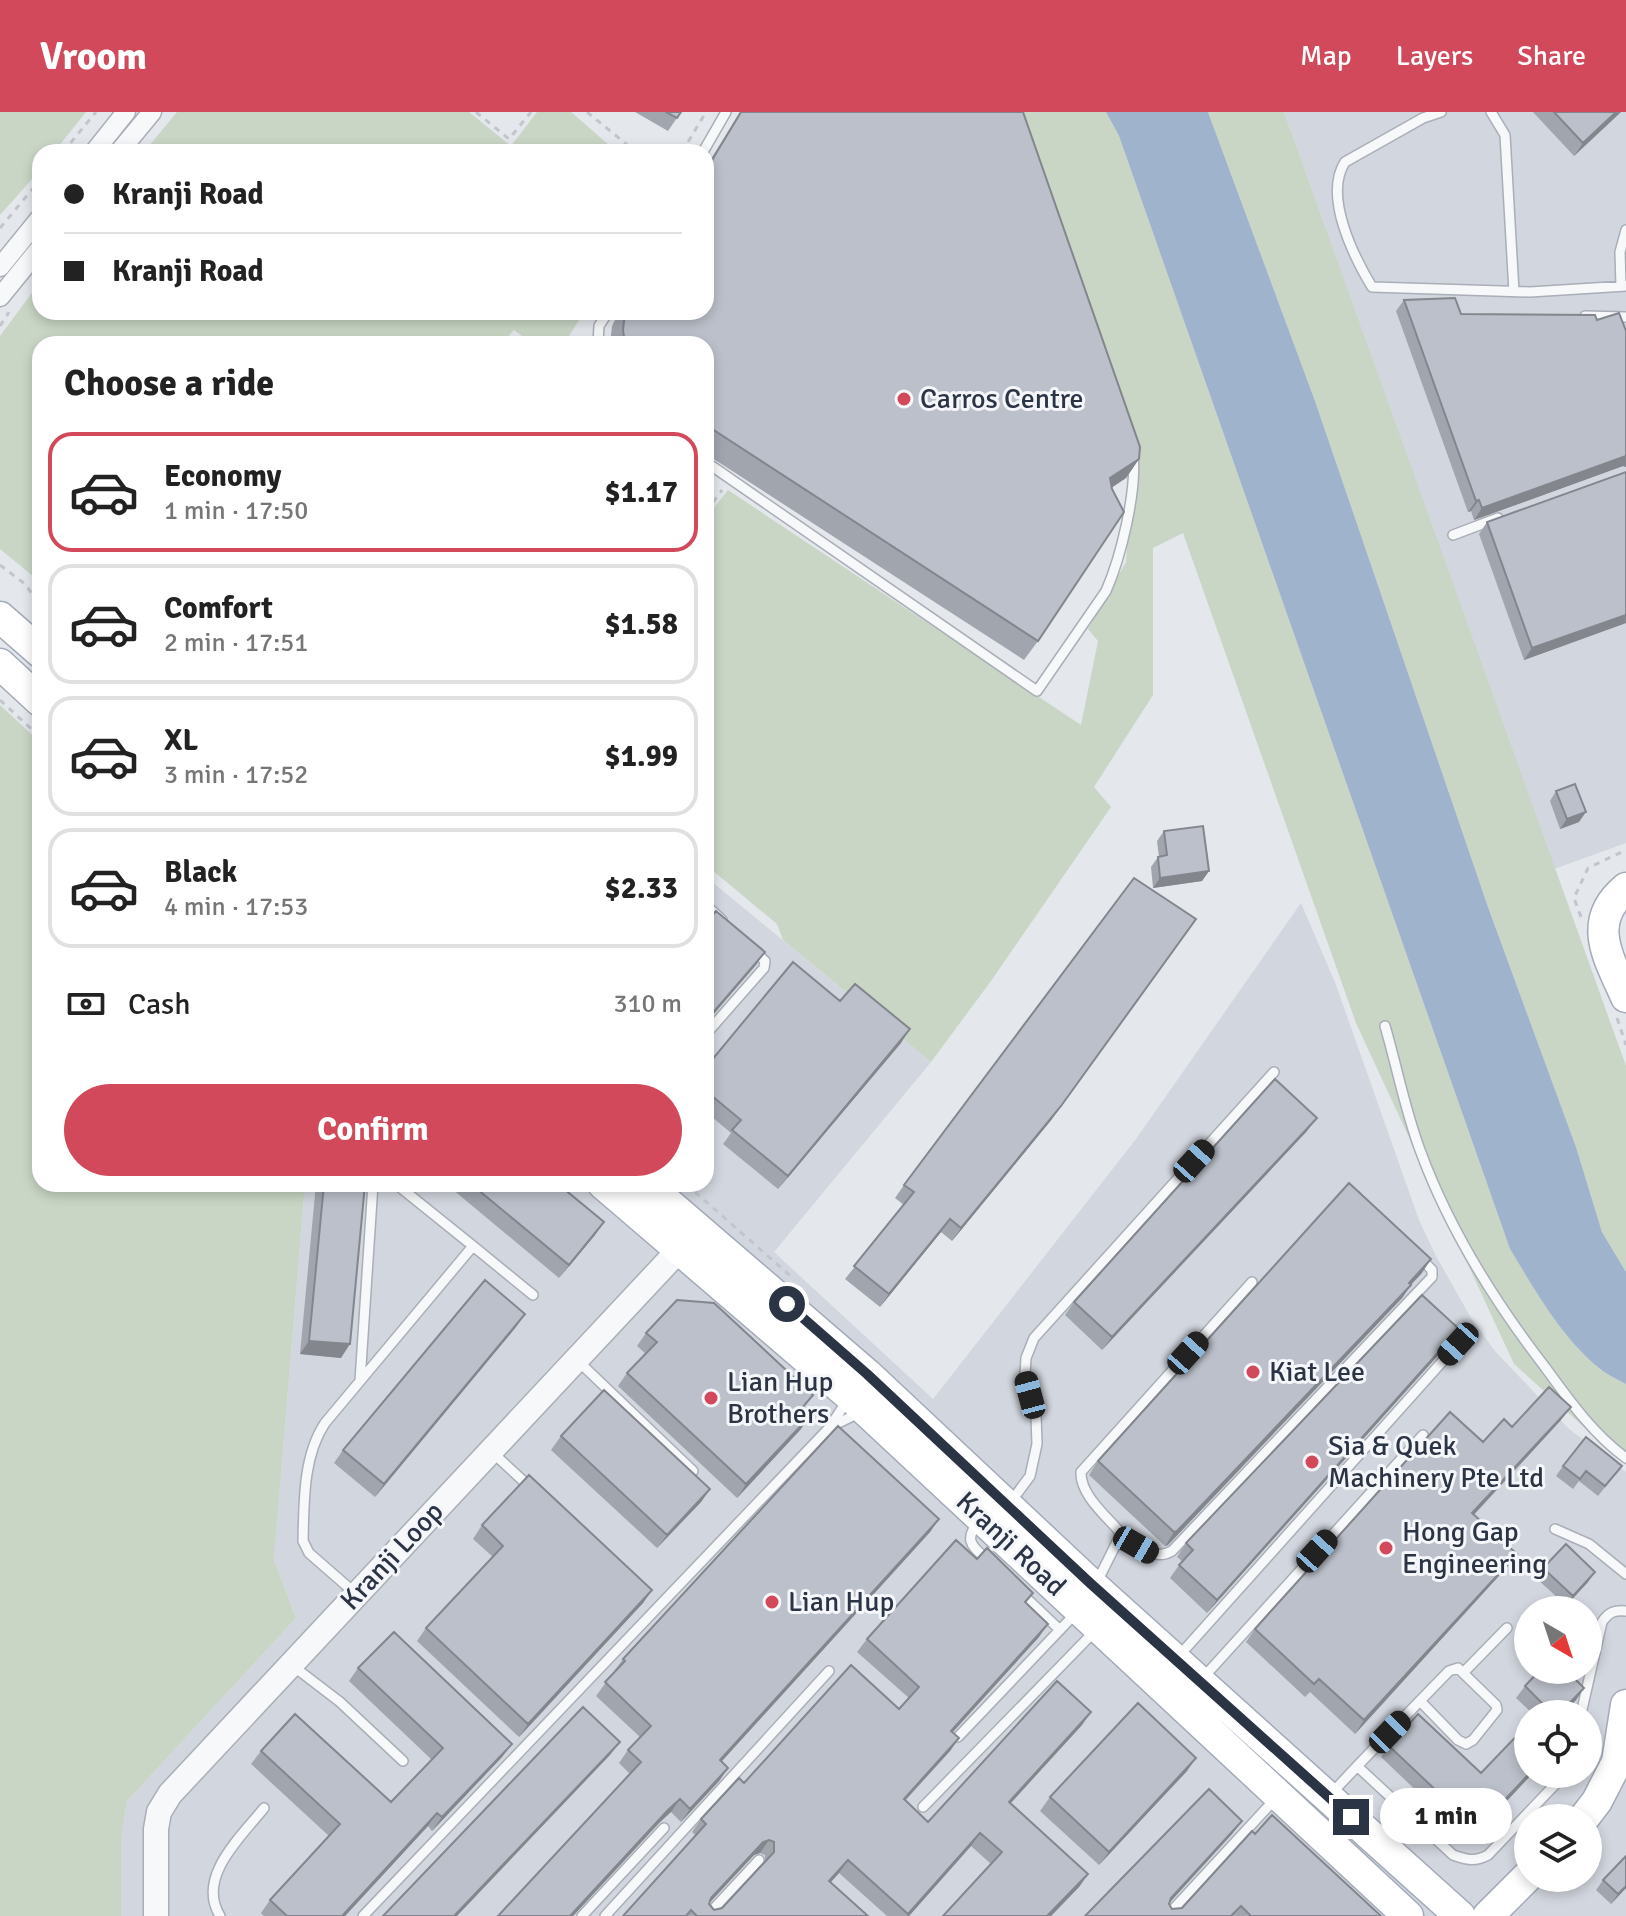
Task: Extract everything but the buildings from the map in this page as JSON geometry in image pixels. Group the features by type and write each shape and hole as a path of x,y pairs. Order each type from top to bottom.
{"main road":[{"path":"0,617 32,645"},
{"path":"0,664 32,694"},
{"path":"1619,894 1602,930 1607,957 1626,996"},
{"path":"1626,952 1626,996"},
{"name":"Kranji Road","path":"616,1192 690,1239 867,1374 1084,1613 1408,1916"},
{"name":"Kranji Road","path":"656,1192 690,1239 858,1403 994,1512"},
{"name":"Kranji Road","path":"1084,1613 1176,1659 1460,1916"},
{"path":"1595,1804 1617,1762 1626,1705"},
{"path":"1488,1916 1514,1890"}],"street":[{"path":"100,144 126,112"},
{"path":"126,144 152,112"},
{"path":"0,267 32,228"},
{"path":"0,297 32,258"},
{"name":"Kranji Loop","path":"156,1916 154,1849 159,1812 170,1794 690,1239"}],"lane":[{"path":"708,144 726,112"},
{"path":"1441,112 1423,118 1345,162 1339,172 1340,211 1353,256 1372,287 1514,292 1624,286 1620,252 1626,230"},
{"path":"1491,112 1505,135 1514,292"},
{"path":"1579,316 1625,320"},
{"path":"714,471 1037,691 1106,591 1113,576 1135,482 1134,456 1128,441"},
{"path":"1453,535 1511,514"},
{"path":"714,912 734,932"},
{"path":"714,1025 766,965 744,941"},
{"path":"1385,1026 1419,1146 1433,1183 1482,1278 1512,1325 1581,1416 1626,1458"},
{"path":"994,1567 972,1545 970,1533 1030,1476 1037,1444 1036,1415 1025,1374 1026,1358 1034,1338 1274,1072"},
{"path":"360,1381 372,1192"},
{"path":"406,1192 533,1295"},
{"path":"356,1594 309,1553 303,1541 310,1454 316,1437 473,1246"},
{"path":"1120,1536 1152,1554 1165,1555 1172,1551 1432,1277 1432,1270 1411,1248"},
{"path":"923,1807 1084,1613 1120,1536 1093,1502 1080,1477 1081,1472 1252,1282"},
{"path":"1176,1659 1458,1344"},
{"path":"577,1360 693,1471"},
{"path":"363,1916 830,1427 858,1403"},
{"path":"830,1427 858,1403"},
{"path":"1200,1681 1423,1435"},
{"path":"490,1451 546,1501"},
{"path":"1555,1529 1589,1544 1626,1574"},
{"path":"1016,1588 1084,1613"},
{"path":"1584,1700 1602,1622 1608,1613 1626,1611"},
{"path":"958,1737 1084,1613"},
{"path":"1463,1673 1507,1628"},
{"path":"291,1664 340,1702 403,1761"},
{"path":"1329,1797 1357,1766 1420,1701 1453,1669 1458,1668 1496,1705 1497,1713 1468,1743 1458,1740 1420,1701"},
{"path":"605,1916 829,1671"},
{"path":"1357,1766 1453,1855 1468,1860 1478,1860 1488,1855 1552,1788"},
{"path":"1167,1916 1278,1796"},
{"path":"220,1916 212,1888 221,1864 264,1808"},
{"path":"582,1916 664,1828"},
{"path":"707,1916 759,1860"}],"path":[{"path":"70,144 96,112"},
{"path":"476,112 509,139 531,112"},
{"path":"587,112 626,144"},
{"path":"687,144 706,112"},
{"path":"0,228 32,190"},
{"path":"714,502 722,491 722,484"},
{"path":"0,565 25,584 32,594"},
{"path":"0,700 32,730"}],"shaded area":[{"path":"1284,112 1626,112 1626,843 1554,869"},
{"path":"714,884 931,1062 774,1252 933,1399 1136,1139 1301,903 1336,985 1419,1220 1471,1318 1495,1351 1569,1429 1626,1472 1626,1916 121,1916 121,1839 127,1801 296,1618 274,1560 304,1192 714,1192"}],"green space":[{"path":"0,112 86,112 60,144 32,144 32,179 0,215"},
{"path":"177,112 469,112 509,144 151,144"},
{"path":"537,112 571,112 608,144 513,144"},
{"path":"1009,112 1106,112 1119,136 1510,1249 1550,1312 1585,1356 1626,1384 1626,1465 1514,1364 1356,1023 1183,533 1153,548 1153,695 1094,787 1111,807 931,1062 783,940 777,924 714,872 714,508 728,490 1081,725 1098,641 1088,629 1126,562 1134,456"},
{"path":"1208,112 1284,112 1626,1066 1626,1272 1602,1232 1576,1147 1488,907 1315,401"},
{"path":"32,293 32,320 579,320 569,336 522,336 514,330 508,336 32,336 32,575 0,549 0,336"},
{"path":"0,705 32,735 32,1192 304,1192 274,1560 296,1618 127,1801 121,1839 121,1916 0,1916"}],"water":[{"path":"1106,112 1208,112 1315,401 1488,907 1576,1147 1602,1232 1626,1272 1626,1384 1585,1356 1550,1312 1510,1249 1119,136"}],"place":[{"name":"Carros Centre","path":"904,399"},
{"name":"Kiat Lee","path":"1253,1372"},
{"name":"Lian Hup Brothers","path":"711,1398"},
{"name":"Sia & Quek Machinery Pte Ltd","path":"1312,1462"},
{"name":"Hong Gap Engineering","path":"1386,1548"},
{"name":"Lian Hup","path":"772,1602"}],"route":[{"path":"787,1304 867,1374 1090,1583 1351,1817"}]}
